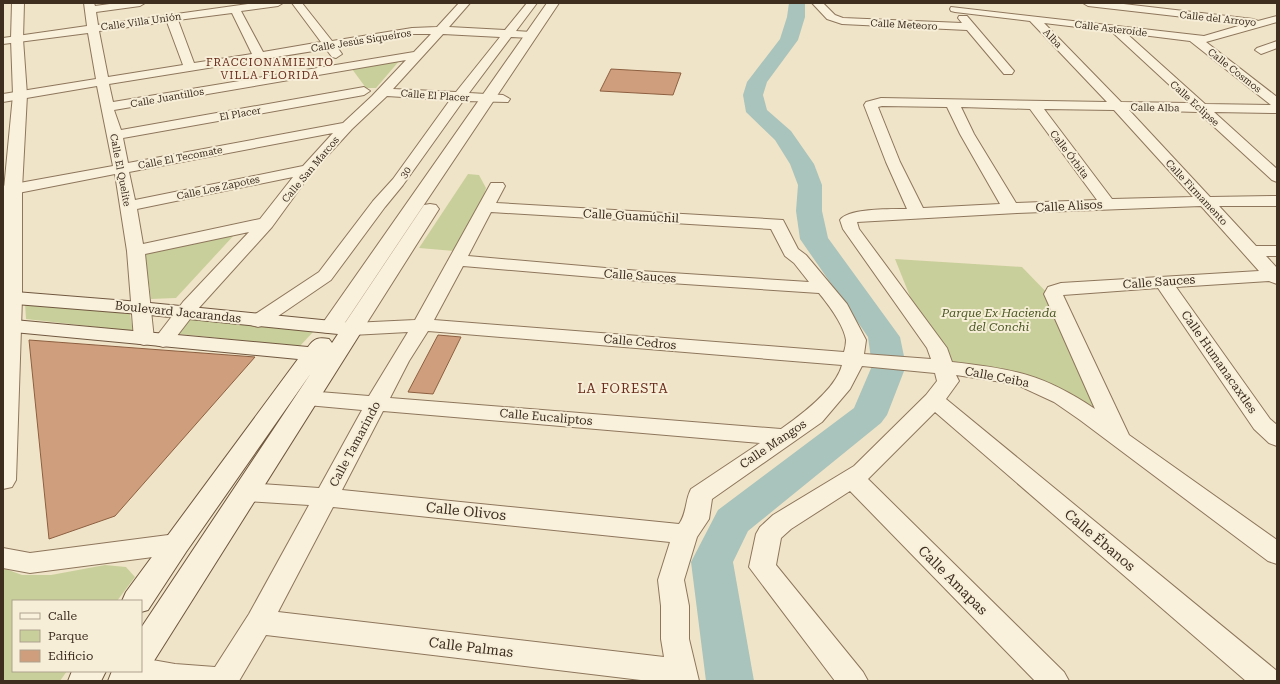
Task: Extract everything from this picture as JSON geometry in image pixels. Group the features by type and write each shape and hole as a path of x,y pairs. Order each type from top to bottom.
{"street":[{"path":"3,480 11,96 10,40 18,3"},
{"path":"89,6 140,3"},
{"name":"Calle Villa Unión","path":"10,40 278,3"},
{"path":"297,3 346,67 367,88"},
{"name":"Calle San Marcos","path":"153,340 184,313 266,223 308,169 347,126 367,88 417,55 465,3"},
{"name":"30","path":"258,320 325,276 379,204 398,182 459,96 532,3"},
{"path":"142,652 307,398 334,340 486,98 553,3"},
{"path":"138,600 176,544 334,340 503,99 566,3"},
{"name":"Calle Meteoro","path":"817,3 836,20 971,27"},
{"name":"Calle del Arroyo","path":"1088,3 1277,25"},
{"name":"Calle del Arroyo","path":"1140,3 1277,18"},
{"name":"Calle El Quelite","path":"89,6 102,81 107,107 115,135 136,251 140,308 153,340"},
{"path":"953,6 1008,71"},
{"name":"Calle Asteroide","path":"953,6 1034,19 1194,38 1210,38 1264,23"},
{"path":"235,9 259,55"},
{"path":"171,17 189,66"},
{"path":"1264,23 1277,18"},
{"name":"Alba","path":"1034,19 1117,106"},
{"name":"Calle Eclipse","path":"1114,28 1277,177"},
{"name":"Calle Jesús Siqueiros","path":"11,96 189,66 412,32 439,30 531,35"},
{"name":"Calle Cosmos","path":"1194,38 1277,103"},
{"path":"1261,50 1277,44"},
{"name":"Calle Juantillos","path":"107,107 417,55"},
{"name":"Calle El Placer","path":"367,88 503,99"},
{"name":"El Placer","path":"115,135 367,88"},
{"name":"Calle Alba","path":"917,213 893,162 872,105 881,102 1277,109"},
{"path":"952,103 967,134 1011,209"},
{"name":"Calle Órbita","path":"1033,104 1108,204"},
{"name":"Calle Firmamento","path":"1117,106 1253,251 1275,277"},
{"name":"Calle El Tecomate","path":"8,190 347,126"},
{"name":"Calle Los Zapotes","path":"128,206 308,169"},
{"name":"Calle Tamarindo","path":"224,681 259,622 328,497 399,361 422,325 497,186"},
{"name":"Calle Alisos","path":"935,367 937,348 848,223 848,220 861,216 1108,204 1205,200 1277,201"},
{"name":"Calle Guamúchil","path":"486,207 777,224"},
{"path":"136,251 266,223"},
{"name":"Calle Mangos","path":"683,677 675,639 675,606 671,580 685,534 696,519 700,495 814,417 843,384 861,360 856,340 838,304 791,252 777,224"},
{"path":"1253,251 1277,251"},
{"name":"Calle Sauces","path":"457,260 640,276 824,288"},
{"name":"Calle Sauces","path":"1055,301 1053,294 1055,291 1061,289 1163,282 1275,277"},
{"name":"Calle Humanacaxtles","path":"1163,282 1262,424 1277,438"},
{"name":"Boulevard Jacarandas","path":"7,297 258,320 334,340"},
{"name":"Calle Ceiba","path":"1055,301 1121,440"},
{"path":"7,325 153,340 334,340"},
{"name":"Calle Cedros","path":"334,340 422,325 935,367"},
{"path":"853,681 762,566 769,534 782,522 862,472 934,400 948,381 935,367"},
{"name":"Calle Ceiba","path":"935,367 987,373 1032,383 1066,401 1121,440 1211,508 1277,554"},
{"name":"Calle Eucaliptos","path":"307,398 784,437"},
{"name":"Calle Ébanos","path":"934,400 1267,681"},
{"name":"Calle Amapas","path":"852,479 1054,681"},
{"name":"Calle Olivos","path":"246,492 328,497 685,534"},
{"path":"3,558 30,562 53,561 176,544"},
{"name":"Calle Palmas","path":"259,622 683,677"},
{"path":"142,671 175,677 220,681"},
{"path":"84,681 89,672"},
{"path":"124,681 129,672"}],"green space":[{"path":"400,60 376,88 366,88 352,69"},
{"path":"468,174 479,175 486,188 481,204 454,251 419,248"},
{"path":"236,233 176,298 151,299 145,253"},
{"name":"Parque Ex Hacienda del Conchi","path":"895,259 1022,267 1055,301 1121,441 1046,389 943,364 921,324"},
{"path":"25,303 130,314 133,331 26,319"},
{"path":"187,318 313,332 300,346 179,334"},
{"path":"105,565 126,567 135,577 118,600 12,600 12,672 66,672 60,681 3,681 3,568 22,575 51,575"}],"building":[{"path":"611,69 681,73 673,95 600,91"},
{"path":"438,335 461,337 433,394 408,392"},
{"path":"29,340 255,357 115,516 49,539"}],"waterway":[{"path":"730,681 712,562 732,521 869,415 889,366 884,337 814,239 809,211 810,185 802,164 783,136 757,112 753,95 757,82 789,40 796,17 797,3"}],"district":[{"name":"FRACCIONAMIENTO VILLA FLORIDA","path":"270,68"},
{"name":"LA FORESTA","path":"623,388"}]}
